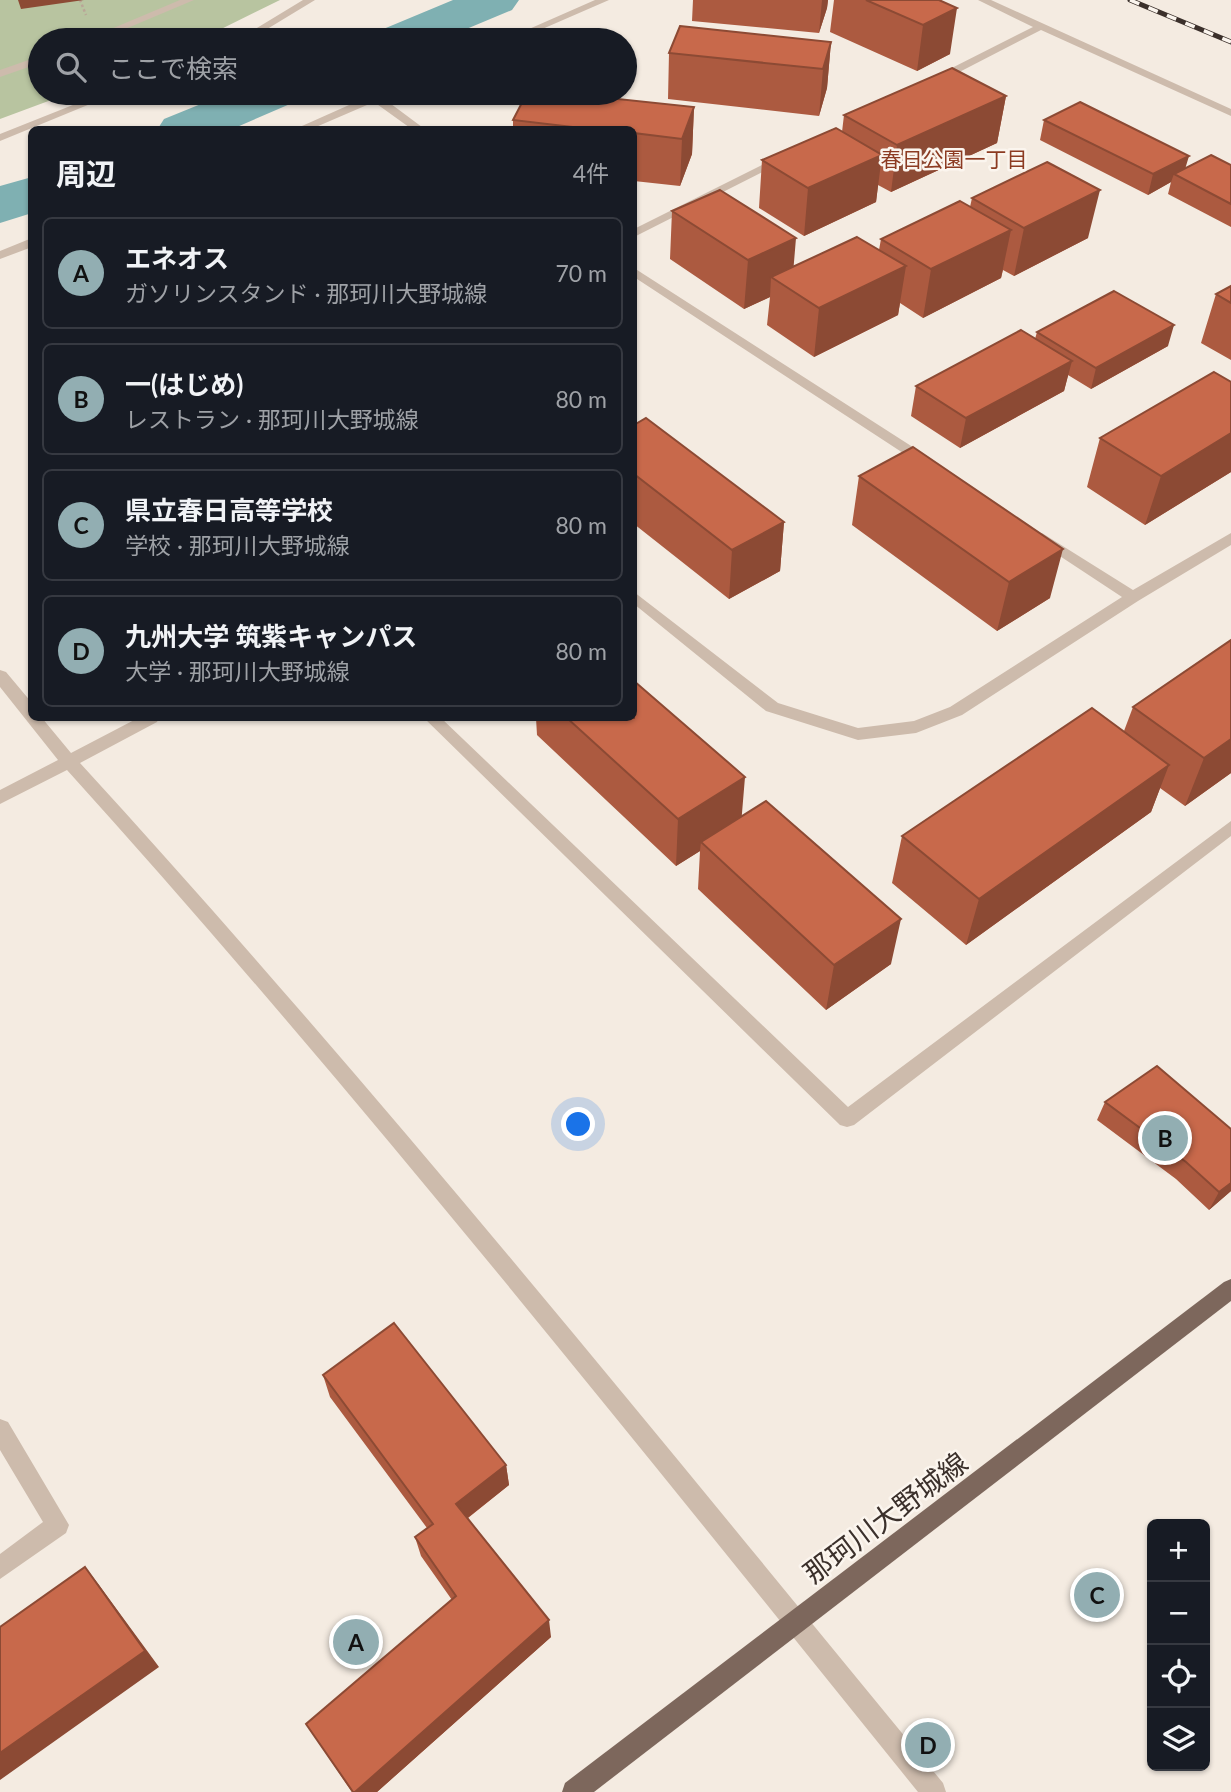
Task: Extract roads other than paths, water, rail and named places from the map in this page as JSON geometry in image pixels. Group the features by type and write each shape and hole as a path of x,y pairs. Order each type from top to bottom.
{"main road":[{"name":"那珂川大野城線","path":"574,1792 1231,1289"}],"street":[{"path":"120,28 189,0"},
{"path":"262,28 310,0"},
{"path":"538,28 604,0"},
{"path":"983,0 1231,113"},
{"path":"930,83 1042,26"},
{"path":"0,74 28,64"},
{"path":"30,126 82,105"},
{"path":"307,126 357,105"},
{"path":"392,105 416,126"},
{"path":"0,138 28,127"},
{"path":"637,231 794,152"},
{"path":"0,255 28,244"},
{"path":"637,274 936,468"},
{"path":"1028,529 1133,597"},
{"path":"637,599 772,708 859,734 916,727 956,711 1133,597 1231,538"},
{"path":"0,676 28,711"},
{"path":"36,721 69,762 161,863 412,1152 934,1792"},
{"path":"0,798 145,721"},
{"path":"435,721 847,1119 1231,827"},
{"path":"0,1430 58,1525 0,1568"}],"waterway":[{"path":"427,28 495,0"},
{"path":"193,126 243,105"},
{"path":"0,206 28,195"}],"railway":[{"path":"1130,0 1231,42"}],"place":[{"name":"一(はじめ)","path":"1165,1138"},
{"name":"県立春日高等学校","path":"1097,1595"},
{"name":"エネオス","path":"356,1642"},
{"name":"九州大学 筑紫キャンパス","path":"928,1745"}],"district":[{"name":"春日公園一丁目","path":"954,158"}]}
